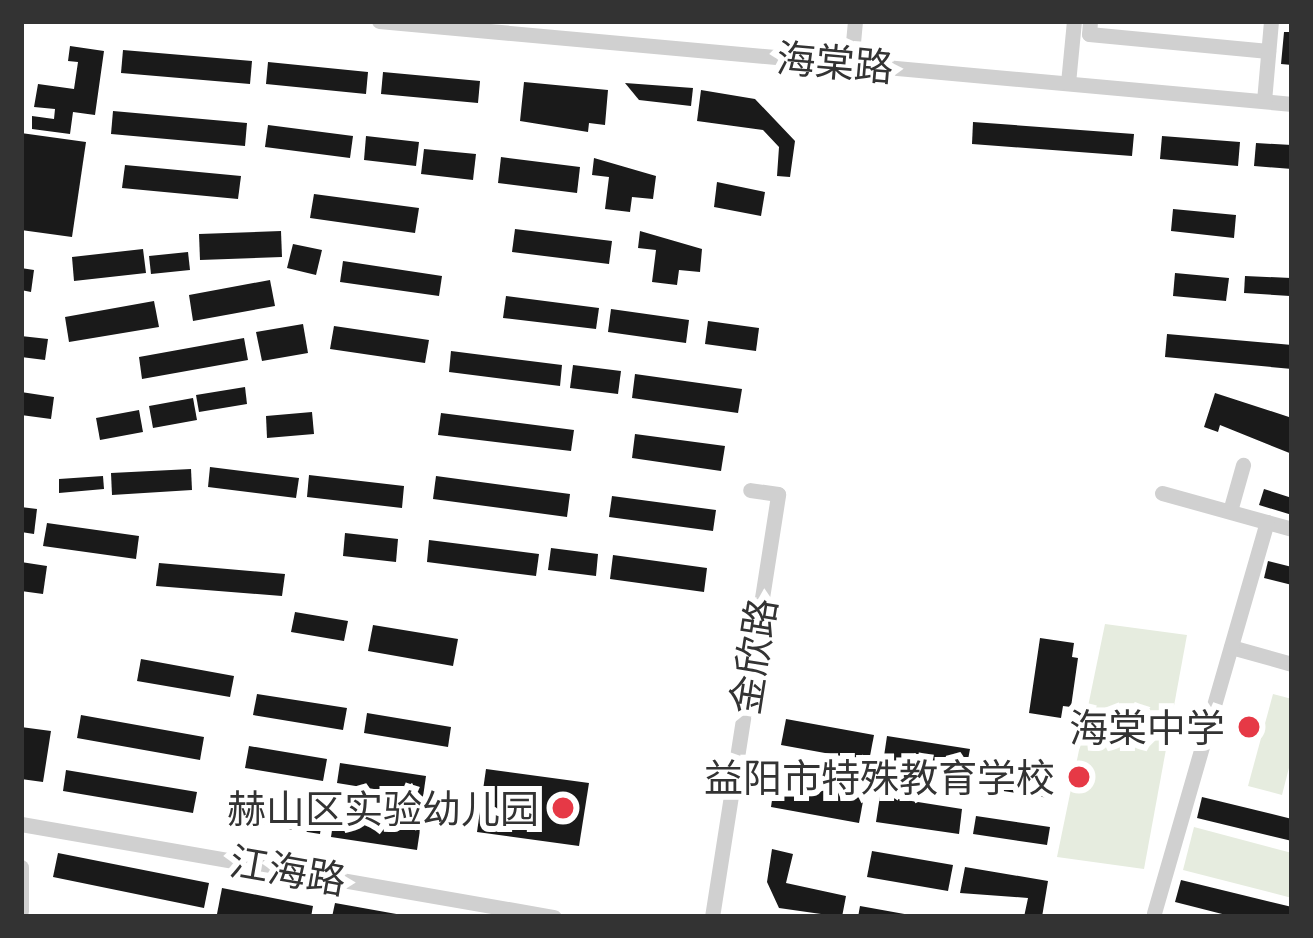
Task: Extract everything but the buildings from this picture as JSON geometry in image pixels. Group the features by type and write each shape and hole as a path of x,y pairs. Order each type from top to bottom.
{"street":[{"name":"海棠路","path":"379,21 1292,104"},
{"path":"851,64 855,21"},
{"path":"1068,83 1074,21"},
{"path":"1090,21 1089,34 1268,51"},
{"path":"1264,101 1271,21"},
{"path":"1230,511 1243,465"},
{"name":"金欣路","path":"712,917 778,494 750,490"},
{"path":"1162,493 1292,529"},
{"path":"1154,913 1267,522"},
{"path":"1231,647 1292,664"},
{"name":"江海路","path":"21,824 554,917"},
{"path":"21,867 21,910"}],"shaded area":[{"path":"1105,624 1187,635 1144,869 1057,857"},
{"path":"1273,694 1292,699 1292,756 1282,795 1248,786"},
{"path":"1194,827 1292,853 1292,898 1183,870"}],"place":[{"name":"海棠中学","path":"1249,727"},
{"name":"益阳市特殊教育学校","path":"1079,777"},
{"name":"赫山区实验幼儿园","path":"563,808"}]}
